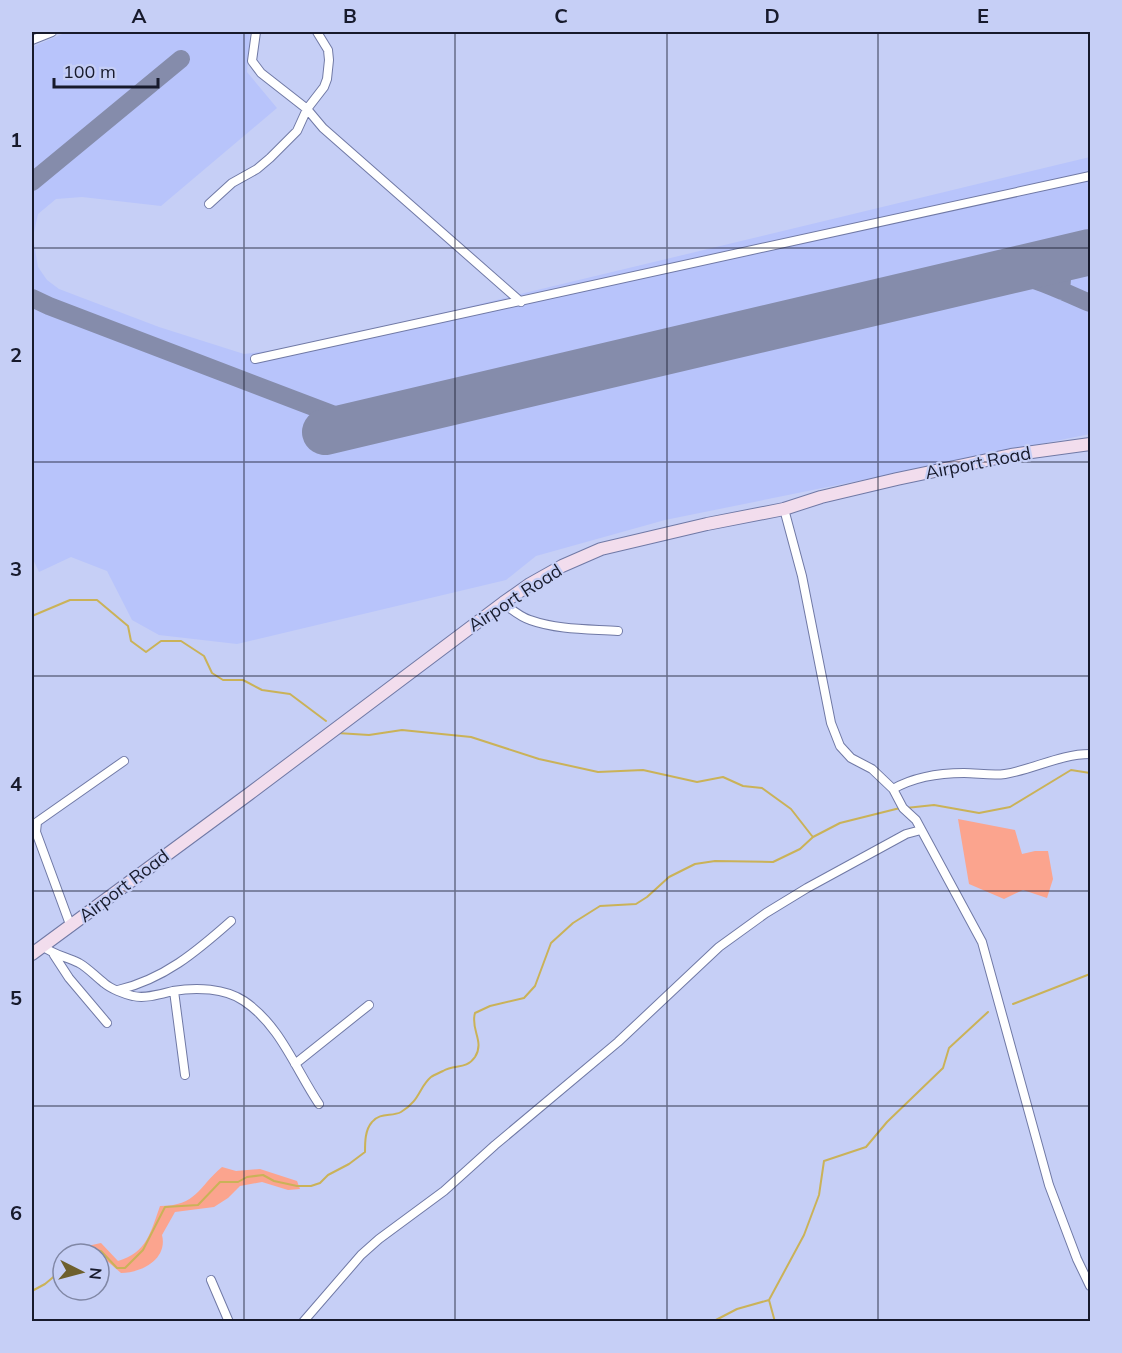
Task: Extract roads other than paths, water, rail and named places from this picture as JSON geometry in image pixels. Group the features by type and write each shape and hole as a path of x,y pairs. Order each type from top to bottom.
{"street":[{"path":"32,40 52,32"},
{"path":"256,32 252,61 256,67 275,86 307,109 323,128 521,302"},
{"path":"209,204 232,183 257,169 297,131 307,109 324,87 327,79 328,50 317,32"},
{"path":"255,359 1090,176"},
{"name":"Airport Road","path":"37,950 502,603 546,575 601,549 784,508 897,479 1011,455 1090,444"},
{"path":"784,508 802,576 831,723 836,737 840,746 851,758 872,769 893,789 903,808 916,820 982,942 1049,1185 1077,1259 1090,1286"},
{"path":"502,603 519,615 561,628 618,631"},
{"path":"893,789 912,779 964,773 1008,774 1058,759 1090,754"},
{"path":"70,927 36,831 37,822 123,761"},
{"path":"303,1322 361,1255 444,1191 618,1042 719,947 766,913 807,888 899,837 921,830"},
{"path":"118,990 139,985 169,971 231,921"},
{"path":"37,950 78,962 109,987 137,996 174,991 213,990 242,999 268,1023 319,1104"},
{"path":"54,955 69,978 107,1023"},
{"path":"174,991 185,1076"},
{"path":"295,1064 369,1005"},
{"path":"210,1280 229,1322"}],"waterway":[{"path":"32,616 70,600 97,600 128,626 131,641 146,652 161,641 181,641 204,656 212,673 223,680 243,680 262,690 290,694 326,721"},
{"path":"337,733 369,735 402,730 471,737 539,759 598,772 643,770 697,782 723,777 743,786 762,788 791,809 812,836"},
{"path":"906,808 934,805 979,813 1010,807 1071,770 1090,773"},
{"path":"111,1262 117,1268 125,1268 143,1250 165,1207 198,1205 220,1182 238,1182 247,1177 263,1175 274,1181 297,1186 311,1186 320,1183 328,1175 349,1164 365,1152 367,1132 375,1119 401,1112 416,1099 431,1077 472,1061 479,1046 474,1025 475,1013 490,1006 524,998 535,986 551,943 573,923 600,906 636,904 669,877 695,864 715,861 773,862 800,849 813,837 840,823 900,808"},
{"path":"1013,1004 1090,974"},
{"path":"712,1322 737,1309 769,1300 804,1235 819,1195 824,1161 866,1147 887,1122 943,1068 949,1048 988,1012"},
{"path":"32,1291 51,1279"},
{"path":"769,1300 775,1322"}]}
